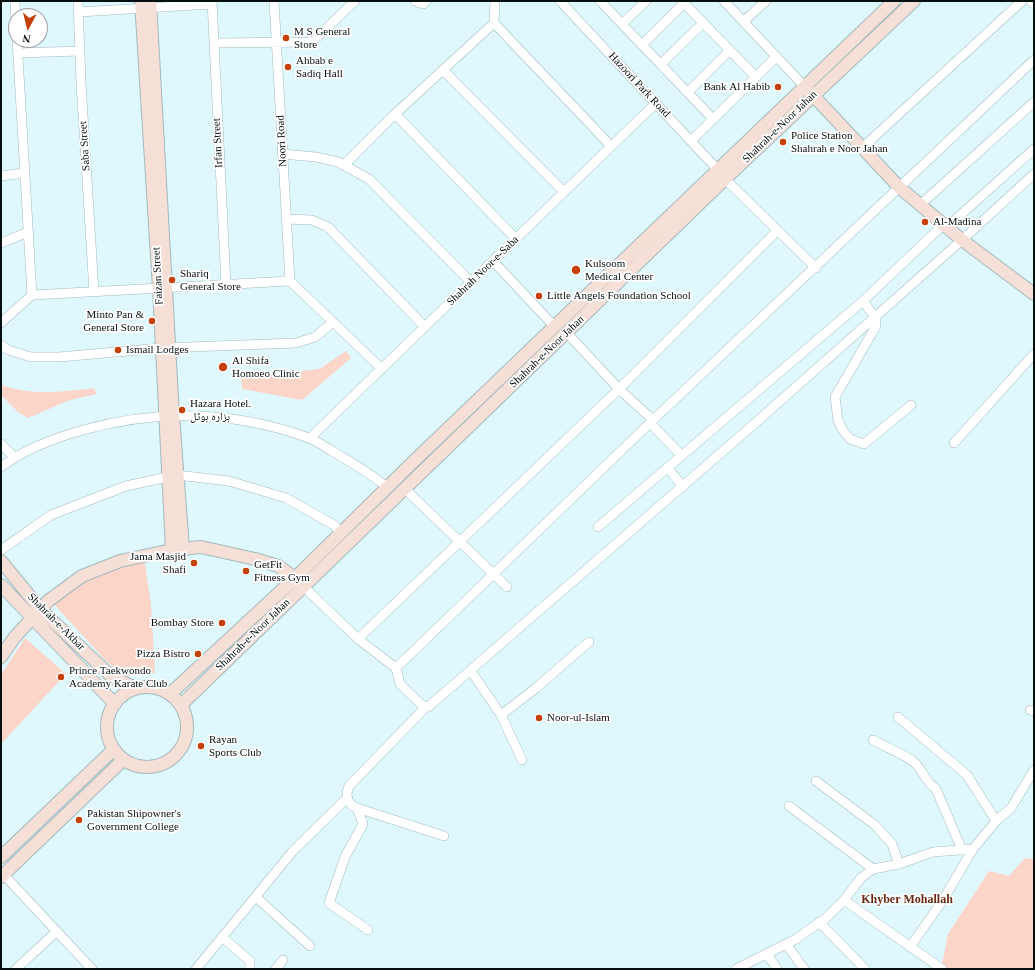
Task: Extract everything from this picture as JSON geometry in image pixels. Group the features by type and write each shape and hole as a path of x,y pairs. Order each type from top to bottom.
{"main road":[{"name":"Shahrah-e-Noor Jahan","path":"181,705 299,582 341,533 643,240 894,1"},
{"name":"Shahrah-e-Noor Jahan","path":"170,694 405,489 725,179 914,1"},
{"name":"Faizan Street","path":"145,5 178,550"},
{"path":"804,86 899,187 962,240 1034,294"},
{"path":"643,240 653,250"},
{"path":"414,461 424,471"},
{"path":"1,657 14,638 48,602 82,576 120,561 201,547 255,558 278,566 299,582"},
{"name":"Shahrah-e-Akbar","path":"1,562 37,614 114,704"},
{"name":"Shahrah-e-Akbar","path":"1,585 113,678 136,688"},
{"path":"150,687 170,694 186,711 188,724 187,735 180,749 174,758 164,764 154,767 143,768 132,765 123,760 113,750 106,734 108,716 114,704 126,692 136,688 150,687"},
{"path":"1,857 113,750"},
{"path":"2,876 123,760"}],"street":[{"name":"Saba Street","path":"78,1 94,292"},
{"name":"Noori Road","path":"274,1 290,281"},
{"path":"214,43 309,42 315,39 355,1"},
{"path":"415,1 423,4 426,1"},
{"path":"344,165 395,114 494,23 495,1"},
{"name":"Hazoori Park Road","path":"560,1 692,140 717,169"},
{"path":"600,1 713,119"},
{"path":"622,24 646,1"},
{"path":"724,1 804,86"},
{"path":"744,21 766,1"},
{"path":"862,148 1022,1"},
{"path":"1031,1 1034,4"},
{"path":"642,45 683,2 756,77"},
{"path":"79,12 145,5 212,3"},
{"name":"Irfan Street","path":"212,3 226,285"},
{"path":"494,23 611,146"},
{"path":"661,64 703,23"},
{"path":"18,48 32,295"},
{"path":"688,92 730,50"},
{"path":"18,53 80,51"},
{"path":"692,140 776,57"},
{"path":"396,668 652,422 1034,60"},
{"path":"443,70 564,192"},
{"path":"920,205 1034,102"},
{"name":"Shahrah Noor-e-Saba","path":"310,438 656,103"},
{"path":"395,114 516,239"},
{"path":"598,528 863,301 945,225 1034,149"},
{"path":"282,154 316,157 344,165 369,179 471,282"},
{"path":"1,176 24,173"},
{"path":"444,836 357,808 349,804 347,798 349,786 426,707 430,706 471,671 876,317 1034,174"},
{"path":"725,179 816,268"},
{"path":"286,219 312,220 328,227 425,327"},
{"path":"358,639 460,544 619,390 777,231"},
{"path":"1,243 28,232"},
{"path":"493,261 554,326"},
{"path":"1,322 32,295 290,281 382,369"},
{"path":"863,301 876,317 874,331 835,397 838,420 850,439 864,444 911,405"},
{"path":"1,345 8,350 32,357 166,348 296,343 315,337 333,322"},
{"path":"567,333 619,390 652,422 682,456"},
{"path":"954,443 1034,354"},
{"path":"1,467 14,457 64,435 108,423 169,415 207,416 255,422 310,438 373,476 388,488"},
{"path":"1,444 14,457"},
{"path":"668,468 683,486"},
{"path":"1,550 51,516 126,486 173,476 229,481 286,498 334,525 341,533"},
{"path":"405,489 507,588"},
{"path":"299,582 358,639 396,668 400,684 426,707"},
{"path":"501,715 536,688 589,642"},
{"path":"471,671 501,715 522,760"},
{"path":"898,717 967,775 996,821"},
{"path":"873,740 913,761 922,770 931,786 936,789 962,850"},
{"path":"910,947 943,900 973,850 996,821 1011,808 1034,770"},
{"path":"816,781 875,825 892,844 899,864"},
{"path":"196,969 293,851 347,798"},
{"path":"789,806 873,869"},
{"path":"357,808 363,826 345,857 329,902 368,930"},
{"path":"736,969 786,944 826,918 844,900 861,878 873,869 899,864 933,852 973,850"},
{"path":"2,876 57,931 89,968"},
{"path":"256,897 310,946"},
{"path":"844,900 942,969"},
{"path":"819,922 865,969"},
{"path":"16,969 57,931"},
{"path":"222,937 250,962 250,969"},
{"path":"786,944 804,969"},
{"path":"767,954 777,969"},
{"path":"276,969 283,960"}],"shaded area":[{"path":"346,351 351,358 302,400 242,389 241,378 319,369"},
{"path":"1,385 36,392 58,392 94,388 97,394 70,400 28,418 19,413 1,395"},
{"path":"144,558 151,604 155,673 141,673 125,677 105,660 53,603 93,576"},
{"path":"25,638 66,674 1,744 1,675"},
{"path":"1034,858 1034,969 941,969 948,934 989,871 1009,876 1024,859"}],"place":[{"name":"M S General Store","path":"286,38"},
{"name":"Ahbab e Sadiq Hall","path":"288,67"},
{"name":"Bank Al Habib","path":"778,87"},
{"name":"Police Station Shahrah e Noor Jahan","path":"783,142"},
{"name":"Al-Madina","path":"925,222"},
{"name":"Kulsoom Medical Center","path":"576,270"},
{"name":"Shariq General Store","path":"172,280"},
{"name":"Little Angels Foundation School","path":"539,296"},
{"name":"Minto Pan & General Store","path":"152,321"},
{"name":"Ismail Lodges","path":"118,350"},
{"name":"Al Shifa Homoeo Clinic","path":"223,367"},
{"name":"Hazara Hotel۔ ہزارہ ہوٹل","path":"182,410"},
{"name":"Jama Masjid Shafi","path":"194,563"},
{"name":"GetFit Fitness Gym","path":"246,571"},
{"name":"Bombay Store","path":"222,623"},
{"name":"Pizza Bistro","path":"198,654"},
{"name":"Prince Taekwondo Academy Karate Club","path":"61,677"},
{"name":"Noor-ul-Islam","path":"539,718"},
{"name":"Rayan Sports Club","path":"201,746"},
{"name":"Pakistan Shipowner's Government College","path":"79,820"}],"district":[{"name":"Khyber Mohallah","path":"907,900"}]}
